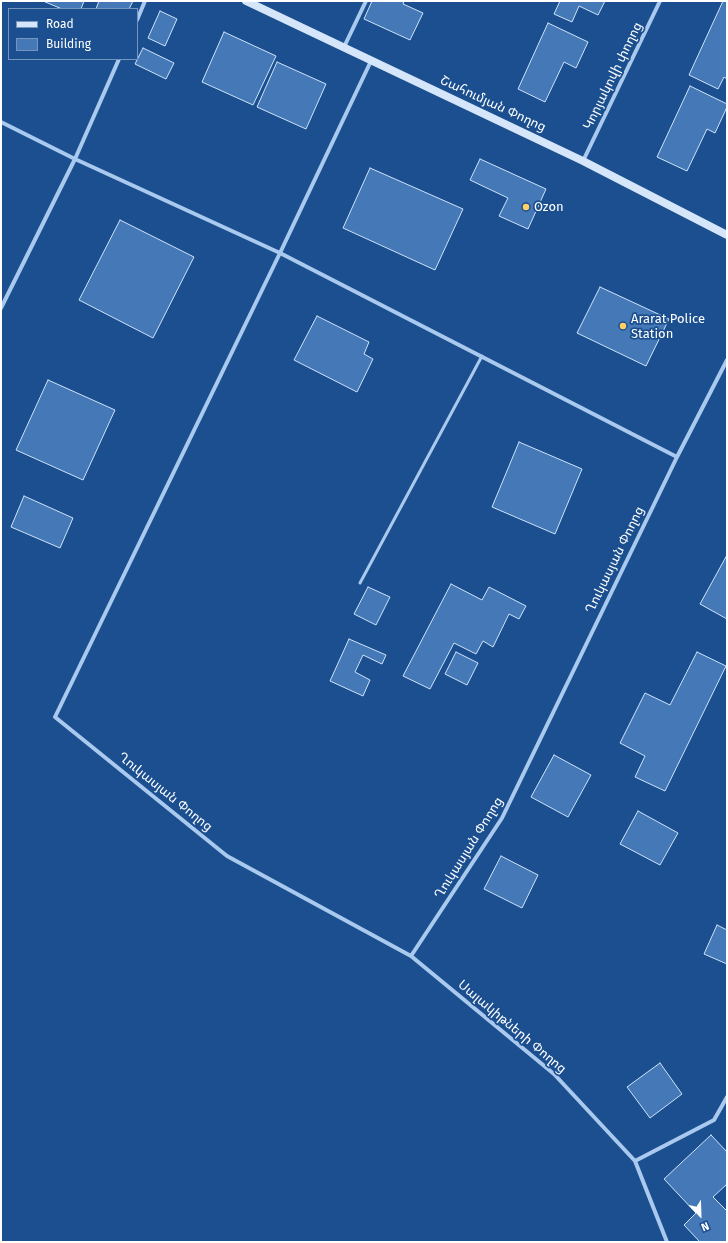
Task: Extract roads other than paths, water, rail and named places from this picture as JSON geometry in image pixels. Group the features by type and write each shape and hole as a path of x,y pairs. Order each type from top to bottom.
{"street":[{"path":"138,18 145,1"},
{"name":"Շահումյան Փողոց","path":"246,1 583,161 727,235"},
{"path":"344,47 366,1"},
{"name":"Կորյակովի փողոց","path":"583,161 660,1"},
{"path":"1,308 75,159 120,60"},
{"path":"280,252 371,60"},
{"path":"1,122 75,159 280,252 676,457"},
{"name":"Ղուկասյան Փողոց","path":"280,252 55,717 227,856 411,956 502,818 676,457 727,360"},
{"name":"Սալակիթների Փողոց","path":"411,956 554,1074 634,1161 668,1242"},
{"path":"634,1161 714,1120 727,1097"}],"lane":[{"path":"360,583 482,356"}],"place":[{"name":"Ozon","path":"526,207"},
{"name":"Ararat Police Station","path":"623,326"}]}
